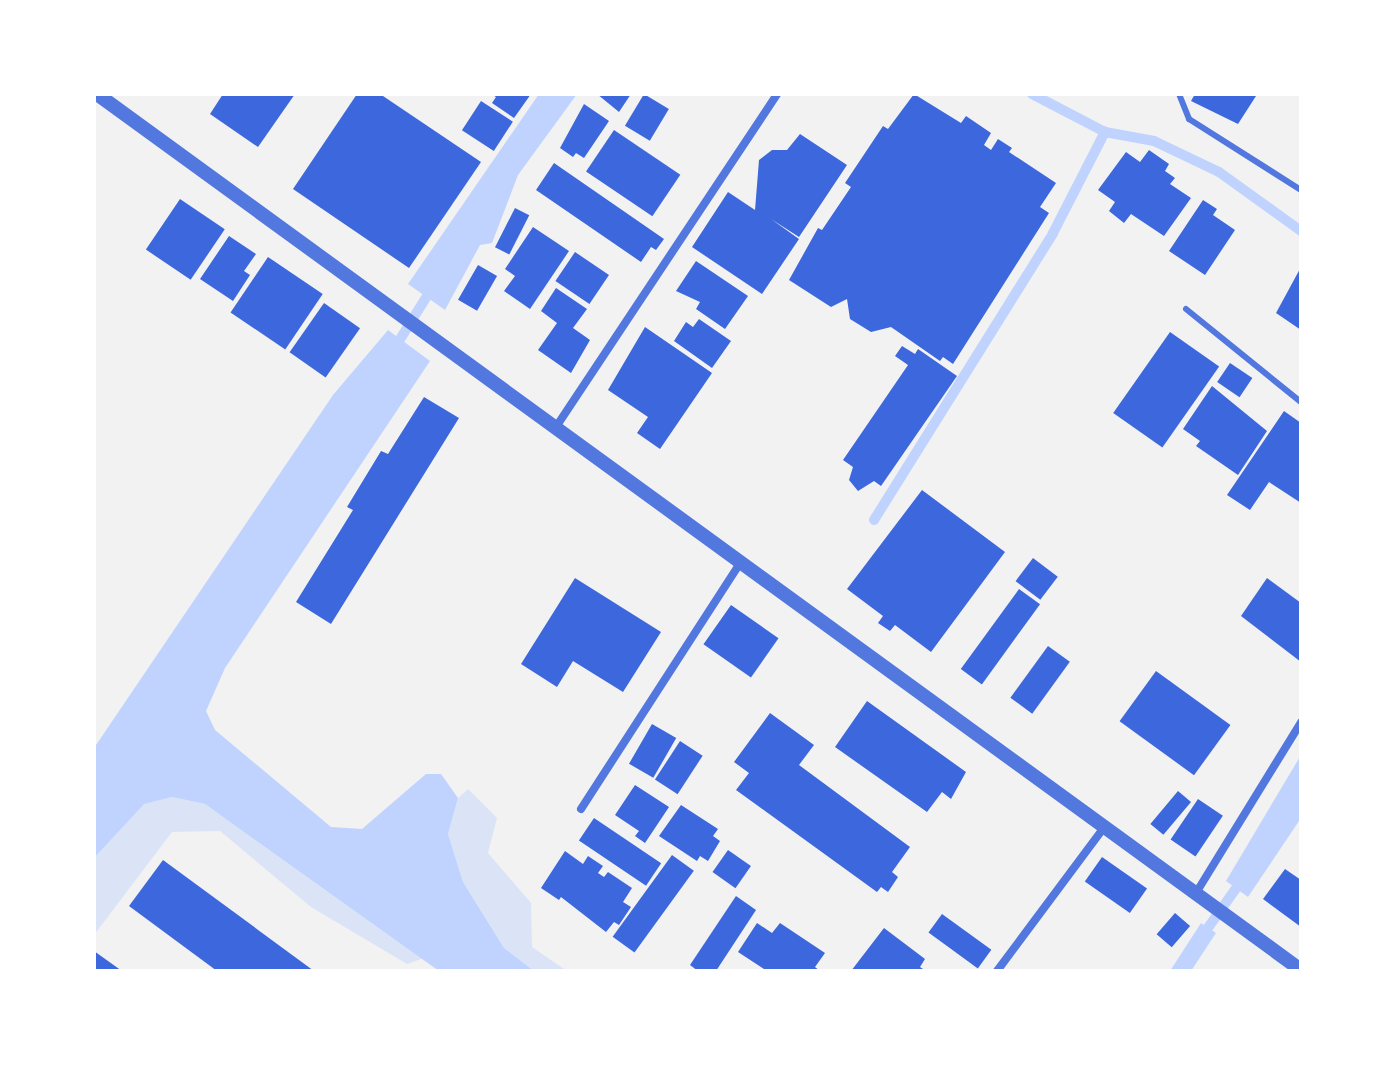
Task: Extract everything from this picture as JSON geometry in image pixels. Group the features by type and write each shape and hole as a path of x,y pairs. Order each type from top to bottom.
{"street":[{"path":"97,94 1301,970"},
{"path":"556,427 777,94"},
{"path":"581,809 741,562"},
{"path":"1202,898 1301,722"},
{"path":"997,971 1105,826"}],"lane":[{"path":"1179,94 1189,119 1301,190"},
{"path":"1186,309 1301,402"}],"shaded area":[{"path":"468,789 497,818 488,853 531,903 532,947 567,971 534,971 504,948 463,882 448,834 458,798"},
{"path":"172,797 205,804 424,958 407,964 311,907 220,831 172,832 94,935 94,858 143,804"}],"water":[{"path":"539,94 577,94 518,175 492,243 480,245 445,310 408,284"},
{"path":"388,330 430,361 225,668 206,711 215,730 331,827 362,829 426,774 441,774 458,798 448,834 463,882 504,948 534,971 439,971 205,804 172,797 144,804 94,858 94,748 333,395"},
{"path":"1301,755 1301,818 1248,897 1226,881"},
{"path":"1201,923 1216,933 1191,971 1170,971"}],"building":[{"path":"223,94 295,94 258,147 210,114"},
{"path":"357,94 380,94 481,162 409,268 293,189"},
{"path":"491,94 531,94 514,118 492,103 496,97"},
{"path":"597,94 631,94 619,112"},
{"path":"644,94 669,109 650,141 625,126"},
{"path":"914,94 961,123 966,116 991,133 984,145 991,150 998,139 1012,148 1009,152 1056,183 1040,207 1049,213 953,364 943,357 940,361 891,327 871,332 850,319 847,299 831,307 789,280 818,228 822,230 851,187 845,183 883,126 888,129"},
{"path":"1195,94 1256,96 1238,124 1191,101"},
{"path":"481,101 513,122 494,151 462,130"},
{"path":"584,104 609,121 584,158 576,153 573,157 560,148"},
{"path":"614,130 680,175 652,216 586,171"},
{"path":"800,134 847,165 799,237 771,219 799,239 762,294 692,247 728,192 755,210 759,160 772,150 787,150"},
{"path":"1149,150 1169,164 1165,171 1175,178 1170,184 1191,198 1164,236 1131,214 1124,223 1109,211 1115,202 1098,190 1126,152 1140,162"},
{"path":"554,163 664,239 656,250 651,247 641,262 536,190"},
{"path":"180,199 225,229 191,280 146,250"},
{"path":"1203,200 1217,209 1213,215 1235,230 1205,275 1169,251"},
{"path":"515,208 529,215 509,254 495,247"},
{"path":"533,227 569,251 530,309 504,291 515,276 505,269"},
{"path":"229,236 256,254 244,271 250,275 233,301 200,279"},
{"path":"575,252 609,275 589,304 555,281"},
{"path":"268,257 323,294 285,349 231,313"},
{"path":"696,261 748,296 725,329 696,309 700,302 676,291"},
{"path":"478,265 497,276 477,311 458,300"},
{"path":"1301,267 1301,330 1276,313"},
{"path":"556,288 587,309 573,328 590,340 571,373 538,350 557,323 541,311"},
{"path":"324,303 360,328 326,377 290,352"},
{"path":"699,319 731,341 712,368 674,341 686,322 693,327"},
{"path":"645,327 712,373 660,449 637,433 648,417 608,390"},
{"path":"1170,332 1219,366 1162,448 1113,413"},
{"path":"902,346 915,354 918,349 957,376 881,486 874,481 858,491 849,480 853,467 843,460 908,365 895,356"},
{"path":"1230,363 1252,378 1240,397 1217,382"},
{"path":"1212,386 1267,431 1238,475 1196,446 1200,441 1183,429"},
{"path":"424,397 459,418 331,624 296,602 353,510 347,507 381,451 388,454"},
{"path":"1284,411 1301,423 1301,503 1269,482 1250,510 1227,495"},
{"path":"922,490 1005,552 931,652 895,625 890,631 878,623 883,616 847,589"},
{"path":"1033,558 1058,577 1040,600 1016,581"},
{"path":"575,578 661,632 623,692 573,661 557,687 521,664"},
{"path":"1267,578 1301,603 1301,662 1241,616"},
{"path":"1019,589 1040,604 982,684 961,669"},
{"path":"731,605 779,638 751,678 703,644"},
{"path":"1048,646 1070,662 1032,714 1010,698"},
{"path":"1156,671 1230,725 1194,775 1120,721"},
{"path":"867,701 966,772 951,799 942,792 927,812 835,747"},
{"path":"770,713 814,745 799,765 910,847 892,872 898,877 888,892 881,887 877,892 736,790 749,773 734,762"},
{"path":"652,724 676,738 653,778 629,764"},
{"path":"680,741 703,756 678,794 655,780"},
{"path":"635,785 669,807 645,843 635,836 639,831 615,815"},
{"path":"1178,791 1191,802 1163,835 1150,824"},
{"path":"1198,799 1223,816 1195,856 1171,840"},
{"path":"681,805 718,829 713,836 720,841 708,861 700,856 697,861 659,836"},
{"path":"594,818 661,863 646,886 579,840"},
{"path":"728,850 751,866 735,888 713,872"},
{"path":"565,851 583,864 588,856 603,866 598,873 604,877 608,872 632,888 623,902 631,907 619,925 614,922 606,932 561,897 559,900 541,888"},
{"path":"672,855 694,871 634,953 613,937"},
{"path":"1102,857 1147,889 1130,913 1085,882"},
{"path":"163,860 314,971 217,971 129,906"},
{"path":"1285,869 1301,880 1301,927 1263,899"},
{"path":"736,896 756,910 716,971 698,971 690,965"},
{"path":"1175,913 1190,926 1172,947 1157,934"},
{"path":"942,914 991,950 978,968 928,933"},
{"path":"757,923 772,933 780,923 825,953 815,967 820,971 767,971 738,952"},
{"path":"884,928 925,959 920,967 926,971 851,971"},
{"path":"94,951 122,971 94,971"}],"waterway":[{"path":"1032,94 1105,132 1154,141 1219,172 1301,231"},
{"path":"874,520 1053,233 1105,132"},
{"path":"394,349 432,288"},
{"path":"1200,939 1244,877"}]}
